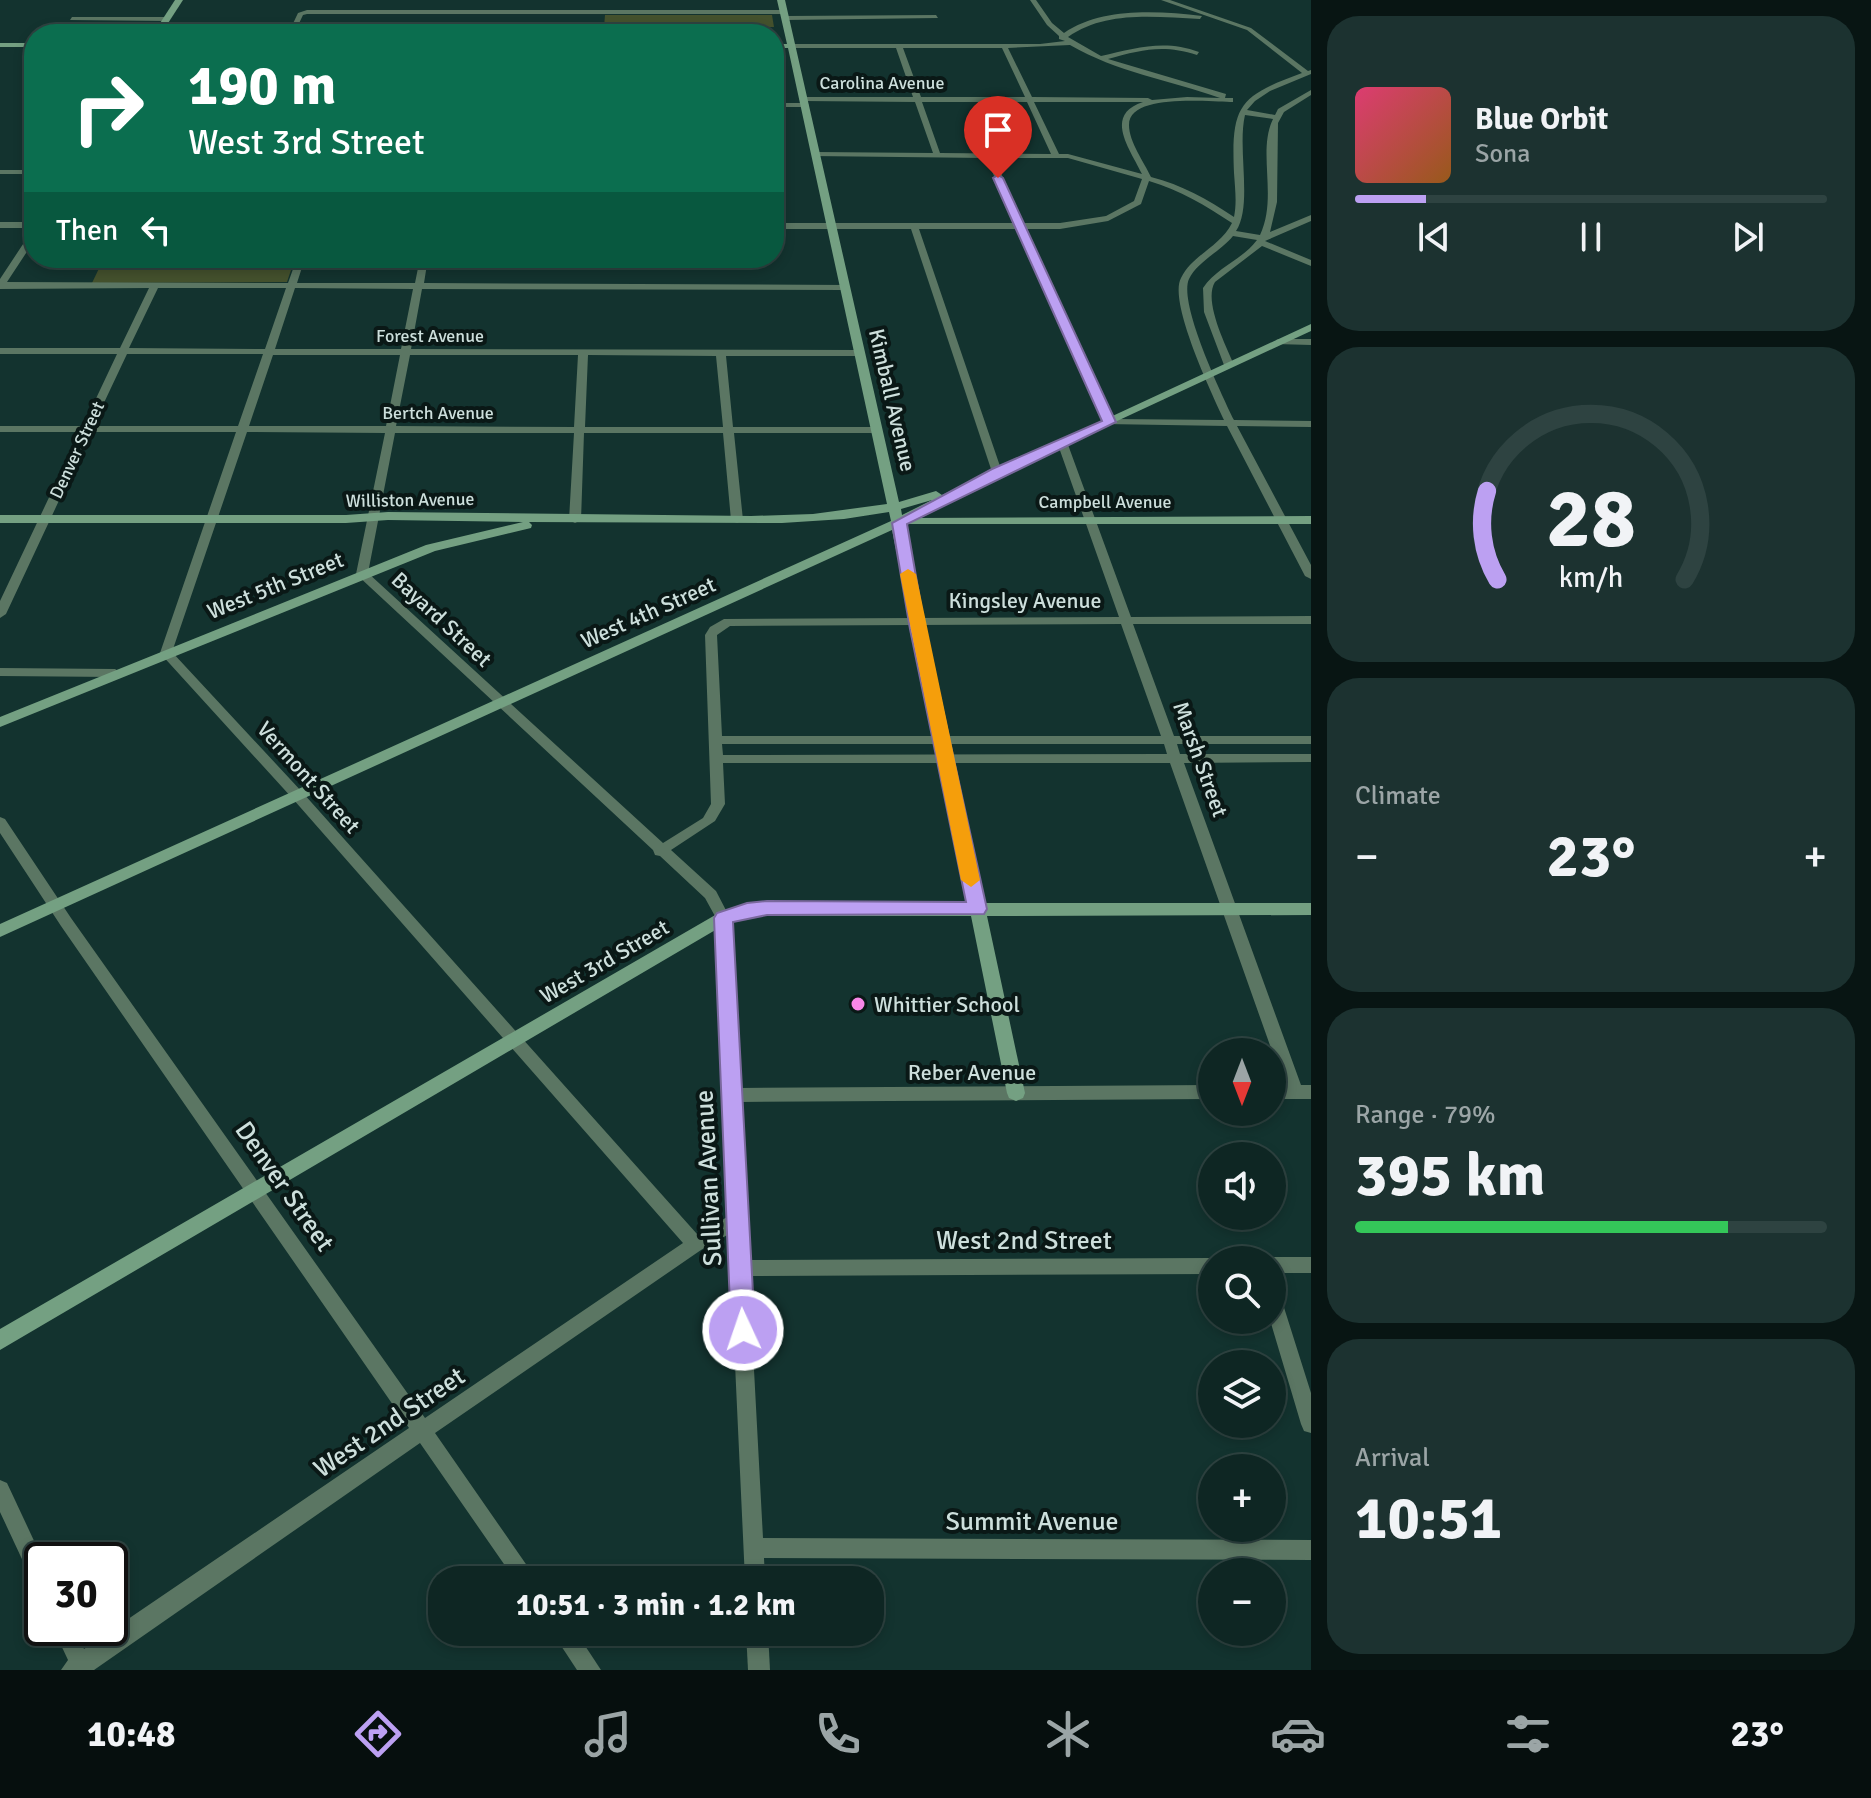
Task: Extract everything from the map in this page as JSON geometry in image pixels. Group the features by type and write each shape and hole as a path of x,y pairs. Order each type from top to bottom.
{"main road":[{"path":"164,24 179,0"},
{"name":"Kimball Avenue","path":"781,0 897,515 916,621 1016,1093"},
{"path":"0,45 24,45"},
{"path":"784,46 791,46"},
{"name":"West 4th Street","path":"0,931 827,555 897,515 1109,422 1311,327"},
{"path":"885,467 906,489 928,493 950,489"},
{"path":"897,515 950,489 997,472"},
{"name":"Campbell Avenue","path":"897,515 928,519 1311,520"},
{"name":"Williston Avenue","path":"0,519 737,520 897,515"},
{"path":"820,518 842,523 849,533 848,539 827,555"},
{"name":"West 5th Street","path":"0,722 431,548 480,534 575,520"},
{"name":"West 3rd Street","path":"0,1340 723,918 747,910 1311,909"}],"street":[{"path":"579,0 579,12"},
{"path":"1033,0 1065,40 1144,75 1213,92 1244,108 1276,117"},
{"path":"1164,0 1256,33 1309,73"},
{"path":"296,24 300,14 579,12 936,17"},
{"path":"791,46 1004,46 1065,40 1084,24 1115,18 1212,16"},
{"path":"72,19 167,19"},
{"path":"1103,58 1163,44 1177,45 1197,53"},
{"path":"899,46 937,154"},
{"path":"1004,46 1055,154"},
{"path":"1309,73 1285,82 1244,108 1238,135 1240,207 1234,228 1221,246 1189,273 1182,283 1186,311 1206,376 1311,576"},
{"path":"1285,82 1311,90"},
{"path":"1262,239 1271,213 1272,131 1276,117 1311,90"},
{"name":"Carolina Avenue","path":"784,104 919,100 1230,100"},
{"path":"784,226 1060,226 1097,221 1126,211 1142,197 1147,177 1125,120 1132,109 1152,100"},
{"path":"815,154 1055,154 1147,177 1194,195 1234,228 1311,263"},
{"path":"988,154 1109,422 1311,424"},
{"path":"0,172 24,172"},
{"path":"1229,365 1209,312 1207,288 1220,271 1262,239 1311,218"},
{"path":"0,225 24,225"},
{"path":"914,226 997,472"},
{"path":"0,286 24,249"},
{"path":"166,653 297,268"},
{"name":"Bayard Street","path":"422,268 362,574 711,895 723,918"},
{"path":"0,286 845,287"},
{"name":"Denver Street","path":"0,614 154,286"},
{"path":"1292,336 1311,339"},
{"path":"1279,342 1311,339"},
{"name":"Forest Avenue","path":"0,351 859,353"},
{"path":"575,520 583,352"},
{"path":"721,353 737,520"},
{"name":"Bertch Avenue","path":"0,429 876,430"},
{"name":"Marsh Street","path":"1062,442 1229,909 1303,1092"},
{"name":"Kingsley Avenue","path":"716,740 711,635 719,626 739,621 1311,620"},
{"name":"Vermont Street","path":"166,653 298,796 695,1244"},
{"path":"0,672 115,673"},
{"path":"660,851 693,832 715,814 718,804 716,740 1311,740"},
{"path":"717,759 1311,758"},
{"name":"Denver Street","path":"0,822 517,1566"},
{"name":"Sullivan Avenue","path":"723,918 754,1566"},
{"name":"Reber Avenue","path":"732,1095 1198,1092"},
{"name":"West 2nd Street","path":"79,1668 695,1244 738,1220"},
{"path":"1286,1265 1311,1265"},
{"name":"West 2nd Street","path":"740,1268 1198,1266"},
{"path":"1283,1334 1311,1424"},
{"path":"0,1490 24,1542"},
{"name":"Summit Avenue","path":"753,1548 1311,1550"},
{"path":"71,1646 79,1668"},
{"path":"573,1646 590,1670"},
{"path":"758,1646 759,1670"}],"green space":[{"path":"605,15 772,15 774,24 604,24"},
{"path":"99,268 292,268 287,282 92,283"}],"slow traffic":[{"path":"908,574 971,880"}],"place":[{"name":"Whittier School","path":"858,1004"}],"route":[{"path":"743,1330 723,918 747,910 767,908 977,909 899,523 997,472 1109,422 998,178"}]}
